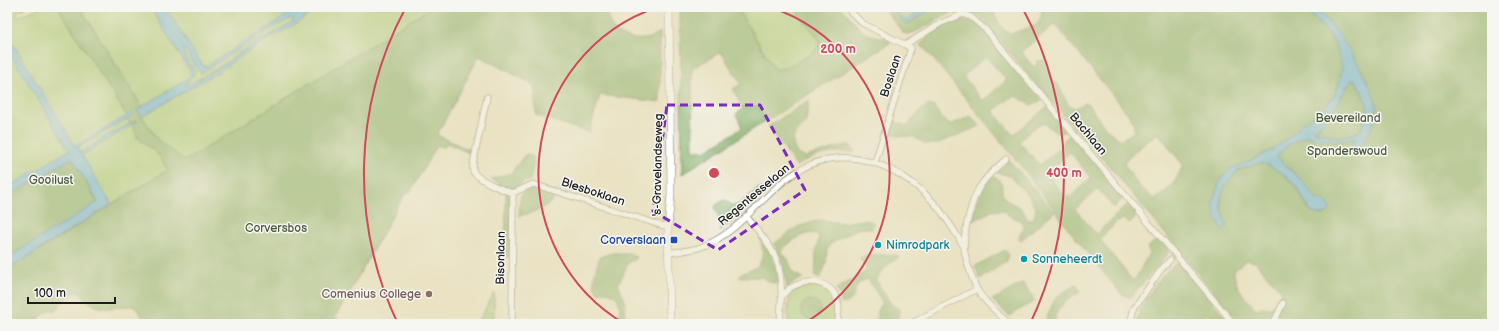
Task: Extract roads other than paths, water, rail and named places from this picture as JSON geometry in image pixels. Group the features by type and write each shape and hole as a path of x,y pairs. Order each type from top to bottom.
{"street":[{"name":"'s-Gravelandseweg","path":"669,7 671,194 668,226 668,253 670,324"},
{"name":"Boslaan","path":"846,7 862,23 911,48 875,162"},
{"name":"Bachlaan","path":"905,45 941,23 963,14 971,17 986,30 1234,324"},
{"path":"487,97 473,164 473,171 478,176 506,191 513,193"},
{"name":"Regentesselaan","path":"668,253 701,247 715,240 729,231 780,185 798,171 817,161 841,157 858,158 875,162 906,179 939,209 963,245"},
{"path":"1006,159 993,171 979,188 974,199 963,245 977,289 987,303 1009,324"},
{"name":"Blesboklaan","path":"513,193 533,184 668,226"},
{"name":"Bisonlaan","path":"512,324 513,193"},
{"path":"746,216 767,242 778,265 782,296 780,324"},
{"path":"1130,324 1134,308 1160,271 1170,260"},
{"path":"782,296 793,286 807,282 820,283 834,293 838,302 838,324"},
{"path":"910,324 977,289"},
{"path":"1273,324 1283,303"}],"water":[{"path":"150,7 165,7 202,65 205,67 300,7 321,7 263,42 210,77 142,116 137,110 187,79 191,75 190,71","holes":["292,18 294,21 256,43 203,78 186,86 185,85 195,73 183,50 186,49 195,67 201,73 277,25"]},
{"path":"889,7 892,7 906,21 926,7 935,7 906,24"},
{"path":"1302,7 1314,7 1323,16 1341,38 1360,67 1376,104 1375,117 1371,129 1368,136 1356,151 1352,150 1351,148 1355,140 1354,139 1338,142 1329,139 1318,139 1306,136 1290,144 1277,155 1284,165 1302,180 1317,200 1322,200 1328,203 1330,210 1326,214 1319,215 1311,212 1296,185 1269,165 1260,163 1238,170 1225,186 1221,196 1221,206 1227,228 1223,230 1216,218 1213,202 1219,183 1225,174 1230,169 1272,150 1297,130 1302,123 1319,113 1334,96 1341,77 1342,67 1337,48 1329,33","holes":["1353,79 1356,81 1364,95 1367,106 1366,118 1359,132 1341,137 1316,132 1315,130 1329,116 1351,80"]},
{"path":"7,34 75,146 132,113 133,115 127,119 77,148 80,153 108,135 137,120 138,121 82,155 111,204 7,270 7,258 98,202 72,158 7,197 7,188 69,150 7,49"}],"place":[{"name":"Corverslaan","path":"674,240"},
{"name":"Nimrodpark","path":"878,245"},
{"name":"Sonneheerdt","path":"1024,259"},
{"name":"Comenius College","path":"429,294"}],"park label":[{"name":"Bevereiland","path":"1348,118"},
{"name":"Spanderswoud","path":"1347,151"},
{"name":"Gooilust","path":"51,180"},
{"name":"Corversbos","path":"276,228"}]}
